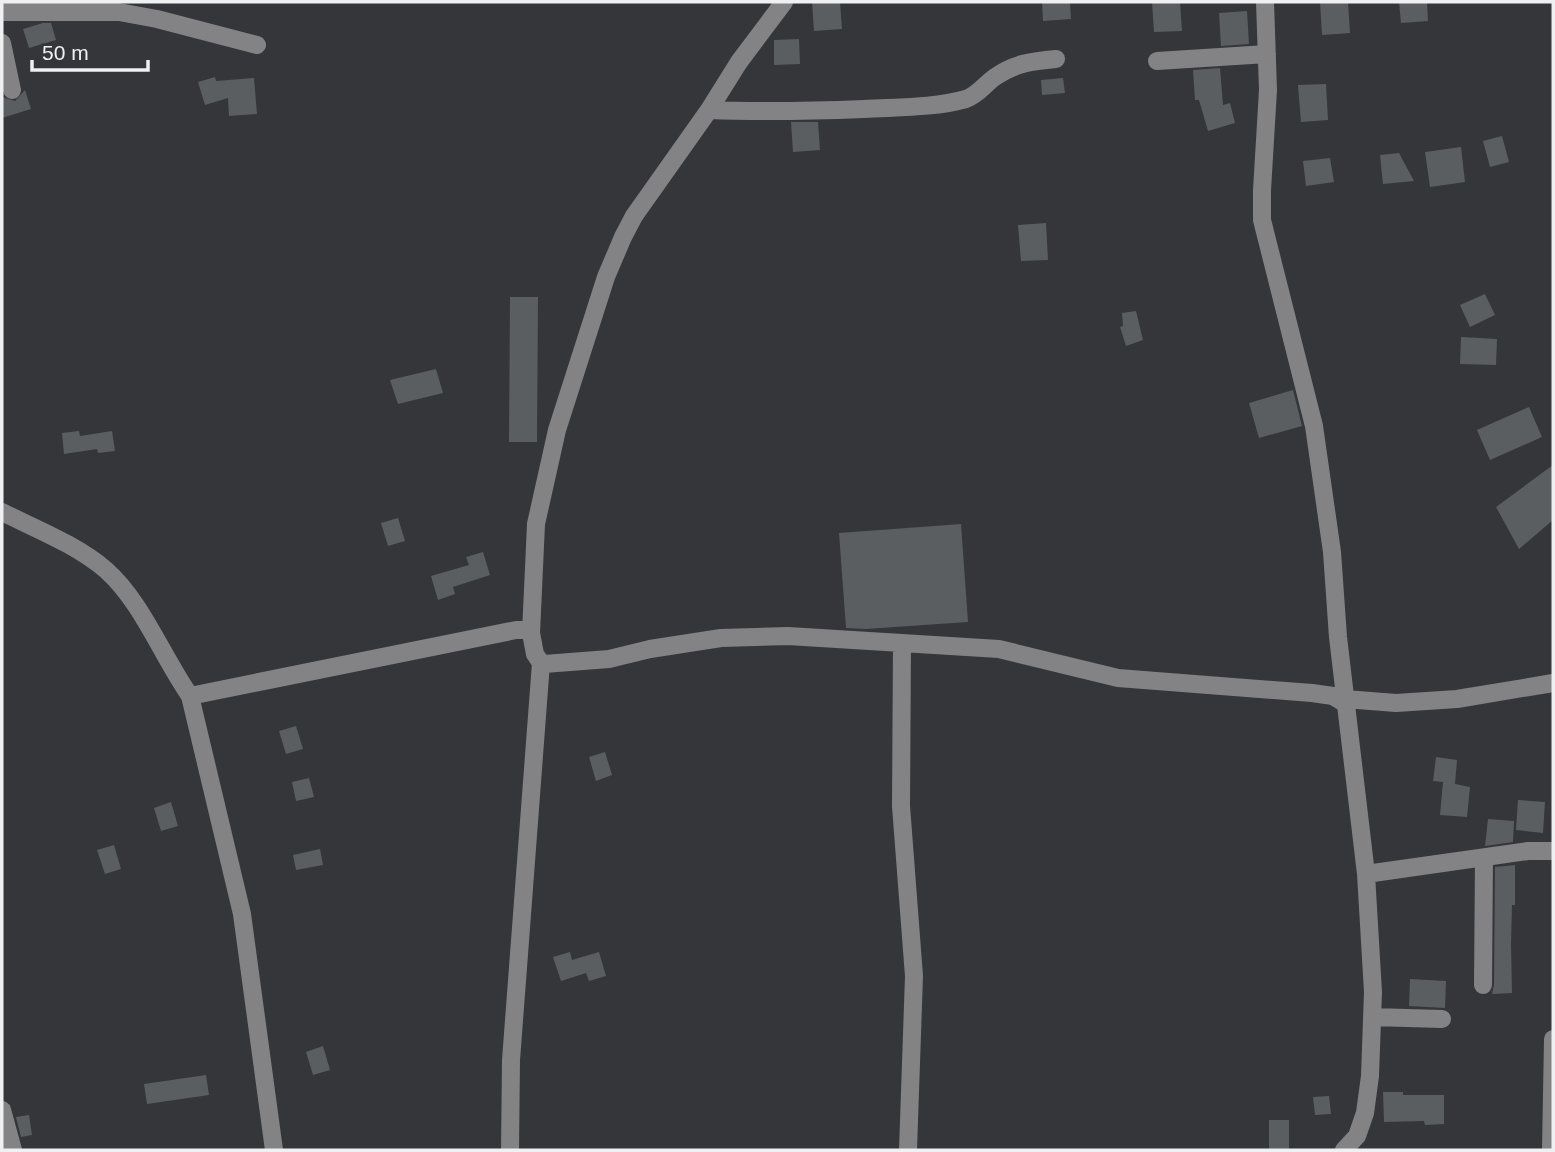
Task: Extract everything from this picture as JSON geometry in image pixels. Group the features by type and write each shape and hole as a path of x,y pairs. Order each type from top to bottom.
{"street":[{"path":"510,1150 511,1060 541,663 535,654 531,633 536,524 557,430 606,277 623,237 639,208 784,2"},
{"path":"1265,2 1267,54 1262,220 1314,426 1332,552 1345,701 1349,711 1366,874 1373,992 1370,1076 1365,1113 1357,1136 1344,1150"},
{"path":"2,12 120,12 257,45"},
{"path":"2,43 12,90"},
{"path":"1157,61 1267,54"},
{"path":"709,110 769,112 905,107 953,101 968,98 982,90 994,78 1025,61 1056,59"},
{"path":"2,512 105,569 122,587 190,696 242,914 274,1150"},
{"path":"190,696 516,629 531,633"},
{"path":"541,663 609,659 650,649 721,638 788,636 999,649 1118,678 1312,693 1345,701 1396,703 1457,699 1553,683"},
{"path":"902,643 901,806 914,976 908,1150"},
{"path":"1366,874 1528,851 1553,851"},
{"path":"1482,985 1484,858"},
{"path":"1372,1017 1442,1020"},
{"path":"1550,1150 1553,1040"},
{"path":"2,1110 13,1150"}],"building":[{"path":"812,2 840,2 842,29 814,31"},
{"path":"1042,2 1070,2 1071,19 1043,21"},
{"path":"1152,2 1180,2 1182,31 1154,32"},
{"path":"1320,2 1348,2 1350,33 1322,35"},
{"path":"1399,2 1427,2 1428,21 1401,23"},
{"path":"1247,11 1249,44 1221,46 1219,13"},
{"path":"51,23 56,40 29,48 23,29"},
{"path":"799,39 800,64 774,65 774,40"},
{"path":"1220,68 1223,105 1230,103 1235,123 1208,131 1199,100 1195,100 1193,70"},
{"path":"215,77 216,81 254,78 257,114 229,116 228,98 205,105 198,82"},
{"path":"1063,78 1065,93 1042,95 1041,80"},
{"path":"1326,84 1328,120 1301,122 1298,85"},
{"path":"25,90 31,109 2,118 2,97 15,101"},
{"path":"791,122 818,122 820,150 793,152"},
{"path":"1502,136 1509,162 1490,167 1483,141"},
{"path":"1461,147 1465,182 1430,187 1425,152"},
{"path":"1399,153 1414,181 1383,184 1380,155"},
{"path":"1330,158 1334,182 1306,186 1303,161"},
{"path":"1046,223 1048,260 1021,261 1018,225"},
{"path":"1485,294 1495,315 1470,327 1460,305"},
{"path":"510,297 538,297 537,442 509,442"},
{"path":"1136,311 1143,340 1126,346 1120,327 1123,326 1122,313"},
{"path":"1461,337 1497,339 1496,365 1460,364"},
{"path":"436,369 443,393 398,404 390,380"},
{"path":"1293,390 1302,426 1259,438 1249,403"},
{"path":"1529,407 1542,437 1490,460 1477,430"},
{"path":"79,431 80,436 112,431 115,451 98,453 97,449 64,454 62,433"},
{"path":"1553,465 1553,520 1519,549 1496,507"},
{"path":"398,518 405,541 388,546 381,523"},
{"path":"961,524 968,622 846,628 839,533"},
{"path":"483,552 490,575 453,587 455,594 438,600 431,576 469,565 466,557"},
{"path":"296,726 303,749 286,754 279,731"},
{"path":"605,752 612,775 596,781 589,757"},
{"path":"1436,757 1457,760 1455,784 1470,787 1467,817 1440,815 1443,782 1433,781"},
{"path":"309,778 314,797 296,801 292,782"},
{"path":"1518,800 1545,802 1543,833 1516,830"},
{"path":"171,802 178,826 161,831 154,808"},
{"path":"1488,819 1514,821 1513,842 1485,846"},
{"path":"114,845 121,869 105,874 97,850"},
{"path":"320,849 323,865 296,870 293,855"},
{"path":"1515,865 1511,944 1512,993 1492,994 1495,867"},
{"path":"570,952 572,960 599,952 606,976 589,981 586,973 561,981 553,957"},
{"path":"1410,979 1446,981 1445,1008 1409,1006"},
{"path":"323,1046 330,1070 313,1075 306,1052"},
{"path":"206,1075 209,1095 147,1104 144,1084"},
{"path":"1383,1092 1444,1095 1444,1124 1425,1125 1424,1121 1384,1122"},
{"path":"1329,1096 1331,1114 1315,1115 1313,1097"},
{"path":"29,1115 32,1135 21,1137 16,1117"},
{"path":"1269,1120 1289,1120 1289,1149 1269,1150"}]}
